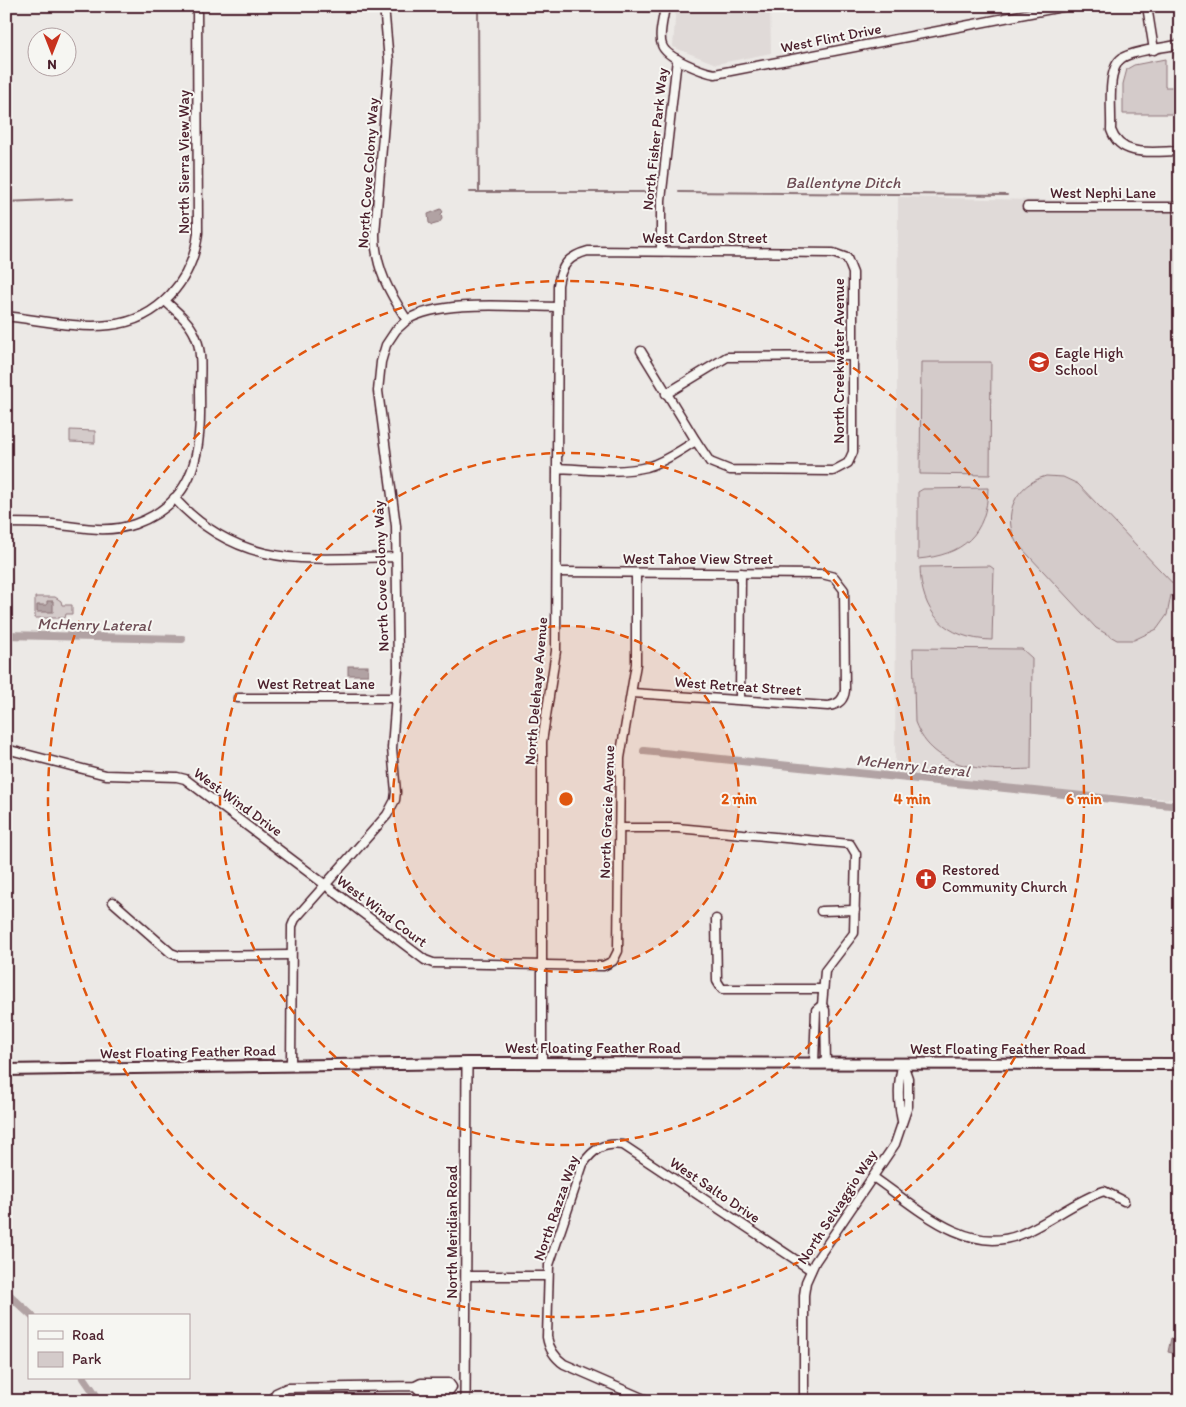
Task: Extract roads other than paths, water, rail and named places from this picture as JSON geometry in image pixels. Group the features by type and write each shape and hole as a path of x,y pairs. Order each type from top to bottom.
{"main road":[{"name":"West Floating Feather Road","path":"6,1070 467,1063 1180,1064"}],"street":[{"name":"North Sierra View Way","path":"6,316 109,325 142,316 165,301 177,288 190,266 198,233 197,6"},
{"name":"North Cove Colony Way","path":"291,1065 291,935 295,919 387,815 395,800 392,748 394,698 398,669 396,517 378,390 381,362 386,345 396,330 407,320 384,281 375,245 389,60 384,6"},
{"path":"590,6 665,6"},
{"name":"North Fisher Park Way","path":"664,49 661,41 665,6"},
{"name":"West Flint Drive","path":"664,49 677,59 708,72 726,72 1067,6"},
{"path":"1147,6 1154,50"},
{"path":"1180,44 1131,54 1117,62 1112,77 1111,130 1118,144 1133,151 1180,151"},
{"name":"North Fisher Park Way","path":"661,251 661,200 677,59"},
{"name":"West Nephi Lane","path":"1027,207 1180,207"},
{"name":"West Cardon Street","path":"565,262 575,255 588,251 833,253 847,258"},
{"name":"North Creekwater Avenue","path":"696,441 710,462 730,470 832,471 848,463 853,452 853,274 847,258"},
{"name":"North Delehaye Avenue","path":"542,1063 542,742 556,651 558,307 560,271 565,262"},
{"path":"6,523 111,530 144,520 174,498 188,478 199,446 200,358 198,342 190,327 165,301"},
{"path":"407,320 427,310 446,307 558,307"},
{"path":"557,468 630,470 647,467 664,460 696,441 641,351"},
{"path":"666,394 727,357 853,356"},
{"path":"174,498 203,526 220,537 247,549 305,559 396,557"},
{"name":"West Tahoe View Street","path":"556,572 822,574 838,580 845,596 845,690 841,701"},
{"name":"North Gracie Avenue","path":"613,961 618,951 620,758 636,664 636,573"},
{"path":"740,700 741,573"},
{"name":"West Retreat Street","path":"632,692 828,706 841,701"},
{"name":"West Retreat Lane","path":"238,698 394,698"},
{"name":"West Wind Drive","path":"6,749 106,775 177,777 185,779 325,884"},
{"path":"618,828 677,828 850,844 856,854 854,933 824,971 822,1005 825,1010 826,1063"},
{"name":"West Wind Court","path":"325,884 425,960 433,963 603,966 613,961"},
{"path":"113,902 171,953 179,956 291,955"},
{"path":"821,911 855,910"},
{"path":"716,918 718,986 722,989 823,989"},
{"path":"814,1063 816,1010 822,1005"},
{"name":"North Meridian Road","path":"465,1401 467,1063"},
{"name":"North Selvaggio Way","path":"804,1401 804,1295 811,1270 895,1144 908,1106 908,1078 904,1064"},
{"name":"West Salto Drive","path":"602,1146 623,1145 811,1270"},
{"name":"North Razza Way","path":"602,1146 590,1153 583,1164 552,1255 547,1276 547,1337 549,1346 557,1359 564,1364 649,1401"},
{"path":"873,1177 953,1231 969,1238 985,1240 1003,1240 1020,1235 1091,1196 1104,1191 1124,1202"},
{"path":"466,1276 547,1276"},
{"path":"272,1399 276,1393 287,1388 415,1386 420,1391 449,1391 452,1387 465,1387"}],"waterway":[{"path":"478,6 479,191"},
{"name":"Ballentyne Ditch","path":"470,192 646,192"},
{"name":"Ballentyne Ditch","path":"679,192 1007,195"},
{"name":"Ballentyne Ditch","path":"6,202 72,199"},
{"name":"McHenry Lateral","path":"6,635 182,639"},
{"name":"McHenry Lateral","path":"644,751 1180,806"},
{"path":"6,1292 30,1314"},
{"path":"85,1380 100,1401"}],"place":[{"name":"Eagle High School","path":"1039,362"},
{"name":"Restored Community Church","path":"926,879"}]}
